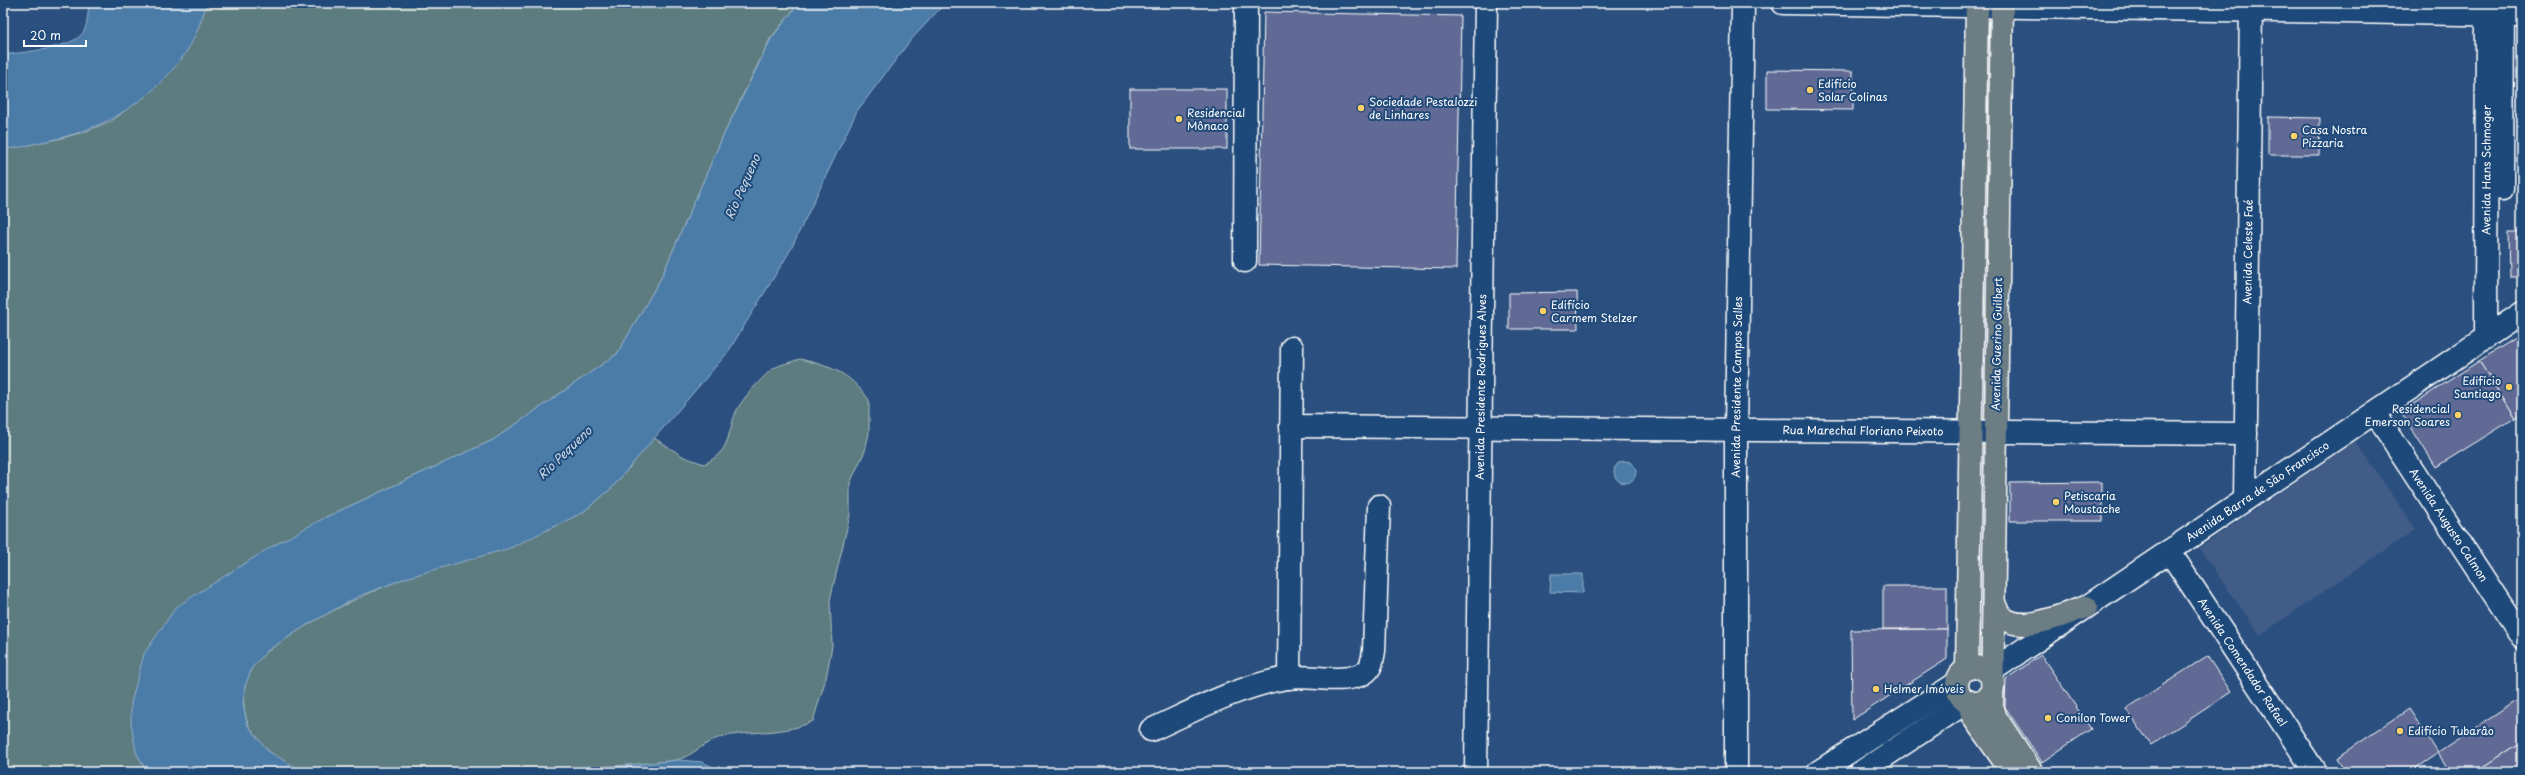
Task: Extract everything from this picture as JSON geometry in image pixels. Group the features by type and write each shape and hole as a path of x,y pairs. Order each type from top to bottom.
{"main road":[{"path":"1977,5 1970,432 1962,676 1959,694 1968,701 1972,717 2012,772"},
{"name":"Avenida Guerino Guilbert","path":"2002,5 1992,706 1996,718 2032,772"},
{"path":"1994,603 2001,616 2014,624 2032,624 2086,607"},
{"path":"1962,676 1979,667 1992,679 1993,678 1992,691 1984,700 1968,701"}],"street":[{"path":"1245,261 1246,3"},
{"name":"Avenida Presidente Rodrigues Alves","path":"1476,772 1486,3"},
{"name":"Avenida Presidente Campos Salles","path":"1736,772 1736,430 1743,3"},
{"path":"1783,3 2501,10"},
{"name":"Avenida Celeste Faé","path":"2245,500 2251,7"},
{"name":"Avenida Hans Schmoger","path":"2493,333 2501,10"},
{"name":"Avenida Barra de São Francisco","path":"1993,678 2086,607 2522,314"},
{"path":"1289,678 1292,348"},
{"name":"Avenida Augusto Calmon","path":"2375,413 2522,637"},
{"name":"Rua Marechal Floriano Peixoto","path":"1291,426 2246,434"},
{"path":"1151,730 1226,696 1253,686 1289,678 1349,678 1362,675 1371,668 1374,651 1379,506"},
{"name":"Avenida Comendador Rafael","path":"2169,551 2315,772"},
{"path":"1818,772 1962,676"},
{"path":"1861,772 1968,701"}],"shaded area":[{"path":"2355,441 2416,529 2260,635 2199,548"}],"green space":[{"path":"207,3 799,3 770,39 723,136 661,278 617,354 493,440 326,517 136,752 147,772 3,772 3,149 58,139 84,132 113,120 153,89 199,25"},
{"path":"800,359 831,368 839,372 854,383 869,400 869,433 865,451 850,483 850,515 830,600 832,646 826,678 813,721 803,725 780,730 721,737 709,742 688,756 676,760 584,768 490,772 304,772 276,757 259,742 248,723 245,713 245,685 251,669 264,654 274,646 321,617 385,586 553,526 582,513 611,489 654,438 684,457 704,464 719,454 723,448 738,407 753,388 774,368"}],"water":[{"path":"89,3 207,3 197,32 182,58 153,90 137,103 120,114 83,131 27,146 3,149 3,55 47,49 70,42 79,37 85,28"},
{"name":"Rio Pequeno","path":"799,3 945,3 910,41 857,111 790,251 728,352 611,489 582,513 510,548 406,578 359,596 307,625 267,651 252,668 245,686 243,703 247,724 268,751 304,772 147,772 136,752 131,723 131,703 144,654 176,607 269,548 326,517 493,440 617,354 661,278 723,136 771,39"},
{"path":"1625,461 1633,464 1636,472 1633,480 1625,483 1617,480 1614,472 1617,464"},
{"path":"1551,574 1583,574 1583,593 1550,592"},
{"path":"678,760 702,762 724,772 564,772"}],"building":[{"name":"Sociedade Pestalozzi de Linhares","path":"1264,12 1461,16 1456,269 1259,265"},
{"name":"Edifício Solar Colinas","path":"1767,70 1853,71 1853,110 1767,109"},
{"name":"Residencial Mônaco","path":"1130,89 1227,89 1227,149 1130,149"},
{"name":"Casa Nostra Pizzaria","path":"2268,117 2320,118 2319,155 2268,155"},
{"path":"2509,232 2522,232 2522,277 2510,277"},
{"name":"Edifício Carmem Stelzer","path":"1577,292 1578,329 1509,329 1509,293"},
{"name":"Edifício Santiago","path":"2522,334 2522,413 2515,418 2479,361"},
{"name":"Residencial Emerson Soares","path":"2479,361 2515,418 2436,467 2401,412"},
{"name":"Petiscaria Moustache","path":"2102,482 2102,521 2010,521 2010,483"},
{"path":"1883,586 1947,586 1947,629 1883,629"},
{"name":"Helmer Imóveis","path":"1947,629 1947,659 1852,720 1851,630"},
{"name":"Conilon Tower","path":"2041,655 2091,729 2042,762 2005,707 2006,679"},
{"path":"2207,656 2231,692 2151,745 2126,709"},
{"path":"2521,698 2522,741 2475,772 2450,772 2438,753"},
{"name":"Edifício Tubarâo","path":"2409,709 2438,753 2410,772 2346,772 2337,758"},
{"path":"2522,741 2522,772 2475,772"}],"place":[{"name":"Edifício Solar Colinas","path":"1810,90"},
{"name":"Sociedade Pestalozzi de Linhares","path":"1361,108"},
{"name":"Residencial Mônaco","path":"1179,119"},
{"name":"Casa Nostra Pizzaria","path":"2294,136"},
{"name":"Edifício Carmem Stelzer","path":"1543,311"},
{"name":"Edifício Santiago","path":"2509,387"},
{"name":"Residencial Emerson Soares","path":"2458,415"},
{"name":"Petiscaria Moustache","path":"2056,502"},
{"name":"Helmer Imóveis","path":"1876,689"},
{"name":"Conilon Tower","path":"2048,718"},
{"name":"Edifício Tubarâo","path":"2400,731"}]}
